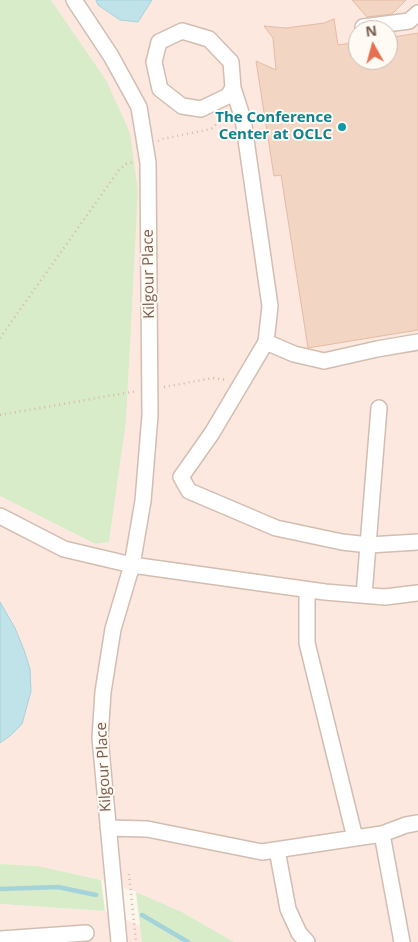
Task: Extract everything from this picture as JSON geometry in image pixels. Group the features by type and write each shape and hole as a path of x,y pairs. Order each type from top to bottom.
{"street":[{"name":"Kilgour Place","path":"74,0 111,56 139,108 147,156 150,415 143,501 132,566 113,629 100,738 119,942"},
{"path":"398,22 409,21 418,13"},
{"path":"234,88 228,96 201,109 182,106 160,89 154,62 160,42 182,31 209,39 231,62 234,88 243,119 270,306 266,342 212,433 181,477 189,491 276,528 342,542 369,545 418,542"},
{"path":"139,108 163,92"},
{"path":"266,342 294,354 324,361 418,342"},
{"path":"364,595 380,408"},
{"path":"0,516 64,549 132,566 307,590 385,597 418,593"},
{"path":"307,590 307,643 355,838"},
{"path":"108,828 147,829 262,852 382,834 406,825 418,823"},
{"path":"382,834 402,942"},
{"path":"277,850 288,909 299,933 307,942"},
{"path":"0,940 30,940 86,933"}],"path":[{"path":"0,338 119,170 126,164 152,153 158,141 162,139 211,129 238,104"},
{"path":"0,415 213,378 243,381"}],"shaded area":[{"path":"51,0 418,0 418,942 234,942 182,912 136,892 101,880 38,866 0,864 0,496 95,544 109,542 126,421 138,192 106,80"},
{"path":"0,904 105,911 141,926 142,942 0,942"}],"green space":[{"path":"0,0 51,0 106,80 130,133 138,192 126,422 109,542 95,544 0,496"},
{"path":"0,864 38,866 101,880 105,911 0,904"},
{"path":"136,892 182,912 234,942 142,942"}],"water":[{"path":"96,0 152,0 138,22 120,20 98,5"},
{"path":"0,602 15,628 24,650 30,669 31,691 22,724 0,743"}],"building":[{"path":"352,0 406,0 392,14 367,17"},
{"name":"The Conference Center at OCLC","path":"334,19 338,45 348,44 348,70 398,70 398,36 418,33 418,330 308,348 281,175 274,176 256,61 276,70 273,38 264,26 286,28 324,23"}],"waterway":[{"path":"0,889 58,887 96,895"},
{"path":"142,915 188,942"}],"place":[{"name":"The Conference Center at OCLC","path":"342,127"}]}
